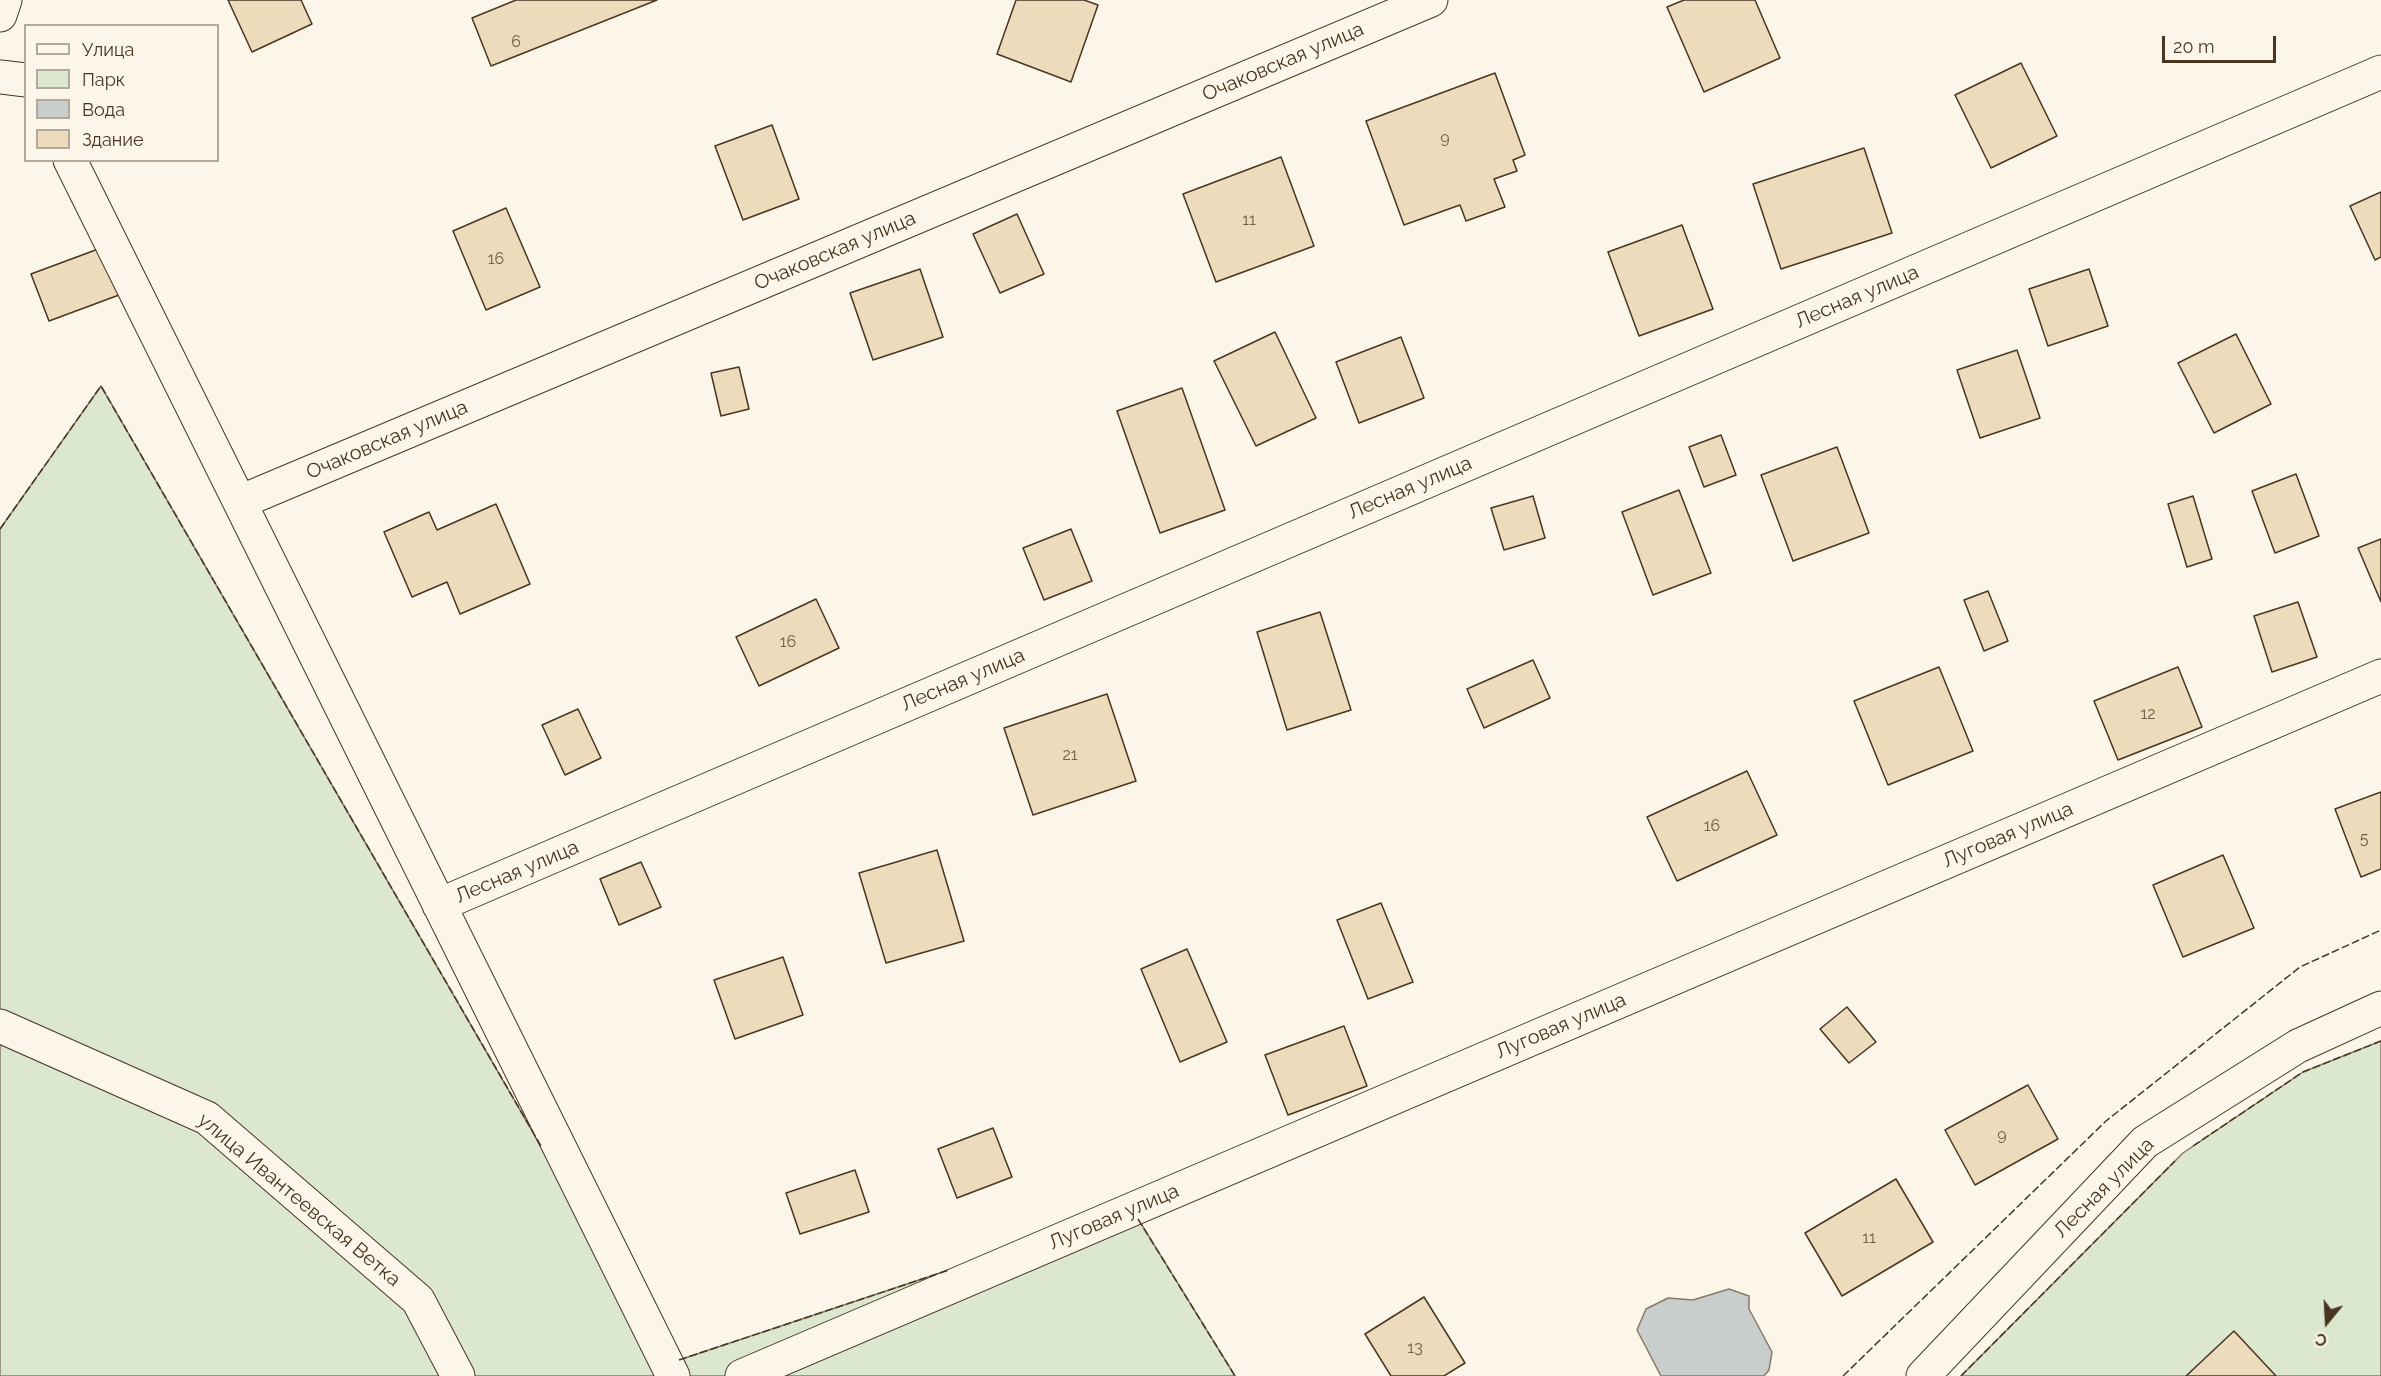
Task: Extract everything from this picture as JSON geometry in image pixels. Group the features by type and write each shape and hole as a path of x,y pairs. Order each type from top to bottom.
{"street":[{"path":"0,15 5,0"},
{"name":"Очаковская улица","path":"240,502 1431,0"},
{"name":"Лесная улица","path":"439,905 2381,72"},
{"path":"0,77 24,80"},
{"path":"71,162 673,1376"},
{"name":"Луговая улица","path":"742,1376 2381,676"},
{"name":"Лесная улица","path":"1923,1376 2145,1142 2173,1142 2298,1046 2381,1008"},
{"name":"улица Ивантеевская Ветка","path":"0,1026 207,1118 418,1300 458,1376"}],"green space":[{"path":"101,386 667,1364 1132,1209 1235,1376 0,1376 0,529"},
{"path":"2381,1041 2381,1376 1961,1376 2183,1153 2303,1072"}],"water":[{"path":"1729,1289 1749,1296 1749,1309 1772,1352 1769,1370 1764,1376 1661,1376 1637,1330 1646,1309 1668,1298 1693,1300"}],"building":[{"path":"228,0 301,0 312,24 252,52"},
{"path":"516,0 657,0 491,66 472,18"},
{"path":"1016,0 1084,0 1098,5 1071,82 997,54"},
{"path":"1684,0 1755,0 1780,58 1704,92 1667,7"},
{"path":"2021,63 2057,136 1991,168 1955,95"},
{"path":"1495,73 1525,155 1513,160 1517,171 1494,179 1505,207 1466,221 1460,205 1404,225 1366,121"},
{"path":"772,125 799,199 743,220 715,146"},
{"path":"1864,148 1892,233 1781,269 1753,184"},
{"path":"1281,157 1314,246 1216,282 1183,194"},
{"path":"2381,192 2381,257 2375,260 2350,206"},
{"path":"506,208 540,287 486,310 453,231"},
{"path":"1017,214 1044,274 1000,293 973,234"},
{"path":"1682,225 1713,309 1639,336 1608,252"},
{"path":"101,248 119,295 49,321 31,274"},
{"path":"920,269 943,337 873,360 850,293"},
{"path":"2089,269 2108,326 2048,346 2029,289"},
{"path":"1275,332 1316,418 1256,446 1214,361"},
{"path":"2236,334 2271,404 2214,433 2178,363"},
{"path":"1401,337 1424,398 1359,423 1336,362"},
{"path":"2017,350 2040,418 1980,438 1957,370"},
{"path":"739,367 749,409 721,416 711,373"},
{"path":"1182,388 1225,510 1160,533 1117,411"},
{"path":"1721,435 1736,475 1704,487 1689,447"},
{"path":"1837,447 1869,533 1793,561 1761,475"},
{"path":"2296,474 2319,536 2275,553 2252,491"},
{"path":"1679,490 1711,573 1653,595 1622,512"},
{"path":"1533,496 1545,538 1504,550 1491,508"},
{"path":"2193,496 2212,559 2187,567 2168,504"},
{"path":"496,504 530,584 460,614 447,582 412,597 384,532 429,512 437,530"},
{"path":"1071,529 1092,581 1044,600 1023,548"},
{"path":"2381,539 2381,602 2358,548"},
{"path":"1988,591 2008,641 1984,651 1964,600"},
{"path":"816,599 839,648 759,686 736,637"},
{"path":"2298,602 2317,657 2272,672 2254,616"},
{"path":"1320,612 1351,710 1287,730 1257,632"},
{"path":"1533,660 1550,698 1484,728 1467,689"},
{"path":"1939,667 1973,751 1888,785 1854,701"},
{"path":"2178,667 2202,727 2118,760 2094,701"},
{"path":"1107,694 1136,781 1033,815 1004,728"},
{"path":"578,709 601,758 565,775 542,725"},
{"path":"1747,771 1777,835 1677,881 1647,817"},
{"path":"2381,792 2381,869 2361,877 2335,809"},
{"path":"937,850 964,941 886,963 859,873"},
{"path":"2223,855 2254,928 2183,957 2153,885"},
{"path":"641,862 661,907 619,925 600,879"},
{"path":"1381,903 1413,982 1368,999 1337,920"},
{"path":"1187,949 1227,1042 1180,1062 1141,969"},
{"path":"783,957 803,1015 735,1039 714,980"},
{"path":"1847,1007 1876,1042 1849,1063 1820,1029"},
{"path":"1344,1026 1367,1086 1288,1115 1265,1055"},
{"path":"2028,1085 2058,1139 1975,1185 1945,1130"},
{"path":"993,1128 1012,1177 957,1198 938,1149"},
{"path":"855,1170 869,1212 800,1234 786,1193"},
{"path":"1896,1179 1933,1242 1842,1296 1805,1233"},
{"path":"1424,1297 1465,1363 1444,1376 1391,1376 1365,1334"},
{"path":"2234,1331 2276,1376 2186,1376"}],"fence":[{"path":"0,529 101,386 541,1146"},
{"path":"1843,1376 2106,1121 2300,967 2381,930"},
{"path":"2193,1146 2303,1072 2381,1041"},
{"path":"1961,1376 2175,1161"},
{"path":"1138,1219 1235,1376"},
{"path":"679,1360 949,1270"}]}
